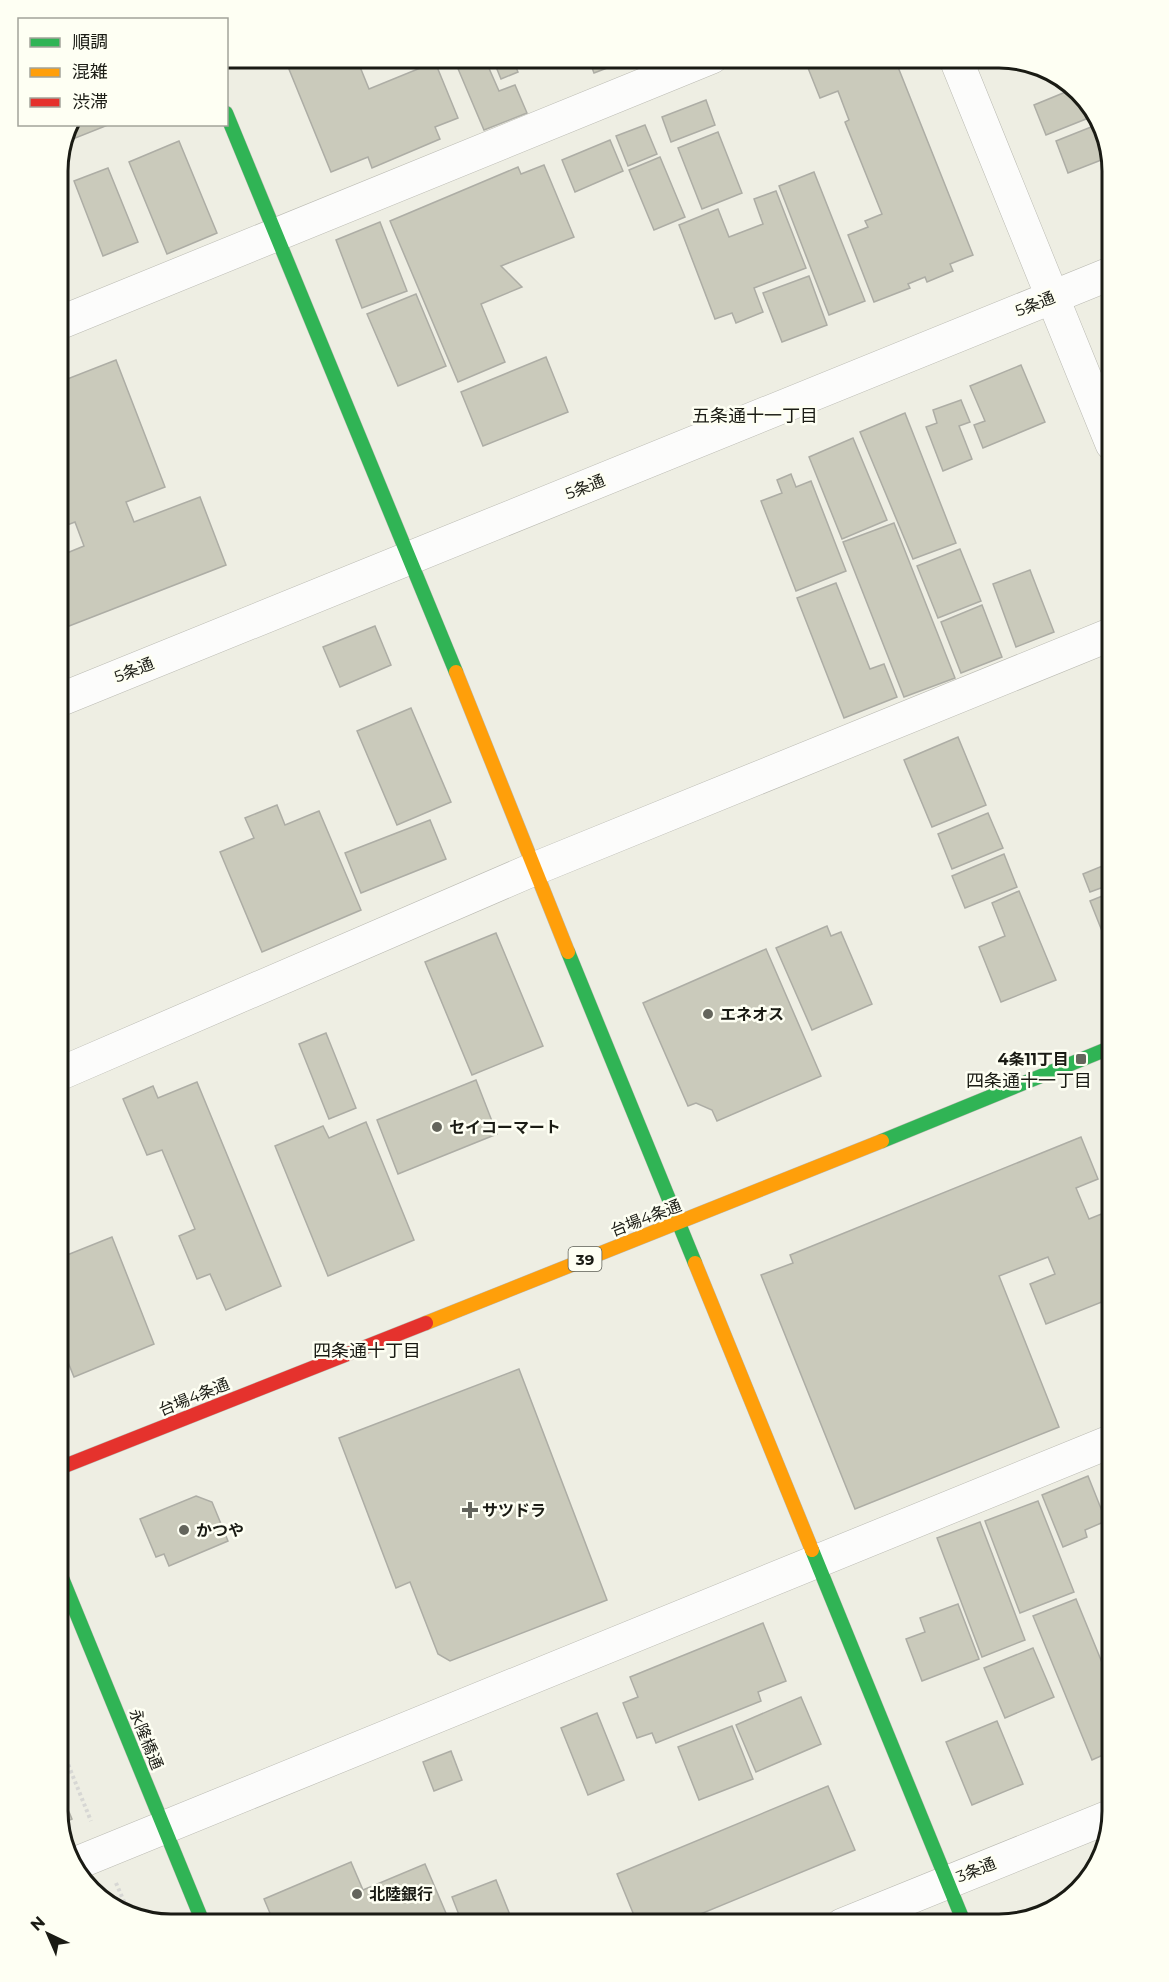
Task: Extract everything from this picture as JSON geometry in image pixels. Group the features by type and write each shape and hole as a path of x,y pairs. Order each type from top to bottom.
{"main road":[{"path":"228,118 411,557 534,869 961,1914"},
{"name":"台場4条通","path":"68,1465 680,1223 1102,1051"},
{"name":"永隆橋通","path":"68,1593 199,1914"}],"street":[{"path":"68,320 685,68"},
{"path":"960,68 1102,418"},
{"name":"5条通","path":"68,697 1102,277"},
{"path":"68,1070 534,869 1102,638"},
{"path":"81,1862 1102,1445"},
{"name":"3条通","path":"869,1914 1101,1820"}],"building":[{"path":"288,68 360,68 369,89 420,68 437,68 458,118 435,127 440,139 372,168 368,157 331,172"},
{"path":"458,68 489,68 499,91 515,85 527,113 484,130"},
{"path":"496,68 516,68 518,72 501,79"},
{"path":"592,68 607,68 594,73"},
{"path":"808,68 898,68 973,255 950,264 953,271 927,282 925,277 908,284 910,288 874,302 848,235 868,227 865,221 882,214 845,122 849,120 838,91 820,98"},
{"path":"1065,92 1087,119 1046,135 1034,105"},
{"path":"706,100 715,125 671,142 662,117"},
{"path":"645,125 657,154 628,166 616,136"},
{"path":"78,126 106,126 73,139"},
{"path":"1092,127 1101,160 1068,173 1056,141"},
{"path":"718,132 742,193 702,209 678,148"},
{"path":"610,140 623,171 575,192 562,160"},
{"path":"179,141 217,233 167,254 129,162"},
{"path":"660,157 685,217 654,230 629,170"},
{"path":"544,165 574,237 501,266 522,287 481,304 505,362 458,382 390,221 518,167 521,174"},
{"path":"108,168 138,242 103,256 74,181"},
{"path":"814,172 865,301 829,315 779,186"},
{"path":"776,191 806,268 754,288 763,312 736,323 732,313 715,319 679,225 718,209 729,237 763,224 754,199"},
{"path":"380,222 407,291 362,308 336,240"},
{"path":"809,276 827,325 782,342 763,293"},
{"path":"416,294 446,366 398,386 367,314"},
{"path":"546,357 568,412 483,446 461,392"},
{"path":"116,360 165,487 126,502 134,522 200,497 226,565 68,626 68,553 84,546 75,522 68,525 68,379"},
{"path":"1021,365 1045,422 983,448 974,425 985,421 970,386"},
{"path":"961,400 970,422 959,426 972,459 943,471 926,427 937,423 933,410"},
{"path":"905,413 956,543 913,559 860,432"},
{"path":"853,438 887,520 842,539 809,457"},
{"path":"791,474 796,487 811,481 846,571 796,591 761,501 782,493 777,480"},
{"path":"894,523 955,678 904,697 843,542"},
{"path":"960,549 981,601 938,618 917,566"},
{"path":"1030,570 1054,632 1016,647 993,584"},
{"path":"836,583 870,669 884,664 897,697 844,718 797,598"},
{"path":"982,605 1002,657 961,673 941,622"},
{"path":"375,626 391,665 340,687 323,647"},
{"path":"411,708 451,802 397,825 357,731"},
{"path":"958,737 986,805 932,827 904,760"},
{"path":"277,805 285,825 319,811 361,910 262,952 220,852 254,838 245,818"},
{"path":"988,813 1003,848 952,869 938,834"},
{"path":"430,820 446,859 361,893 345,853"},
{"path":"1004,854 1017,887 965,908 952,876"},
{"path":"1102,866 1102,888 1090,892 1083,874"},
{"path":"1019,891 1056,980 1001,1002 979,947 1005,936 992,903"},
{"path":"1102,896 1102,931 1090,901"},
{"path":"827,926 831,936 841,932 872,1004 812,1030 776,948"},
{"path":"496,933 543,1046 472,1075 425,962"},
{"path":"766,949 821,1076 717,1121 712,1110 696,1103 688,1106 643,1003"},
{"path":"326,1033 356,1108 329,1119 299,1044"},
{"name":"セイコーマート","path":"476,1080 497,1134 398,1174 377,1120"},
{"path":"197,1082 281,1286 226,1310 210,1274 197,1279 179,1236 195,1229 162,1150 147,1155 123,1099 153,1086 158,1098"},
{"path":"366,1122 414,1240 328,1276 275,1146 323,1126 329,1138"},
{"path":"1081,1137 1098,1179 1076,1188 1089,1219 1102,1214 1102,1302 1046,1324 1030,1284 1055,1274 1048,1257 999,1276 1059,1427 855,1509 761,1275 793,1263 790,1255"},
{"path":"112,1237 154,1344 74,1377 68,1362 68,1255"},
{"name":"サツドラ","path":"519,1369 607,1600 450,1661 438,1654 410,1582 396,1588 339,1438"},
{"path":"1088,1476 1102,1511 1102,1523 1085,1530 1087,1537 1063,1547 1042,1495"},
{"name":"かつや","path":"196,1496 212,1502 228,1541 169,1566 164,1554 156,1557 140,1519"},
{"path":"1038,1501 1074,1592 1020,1613 985,1521"},
{"path":"980,1522 1025,1640 982,1657 937,1538"},
{"path":"1076,1599 1102,1663 1102,1756 1092,1760 1033,1616"},
{"path":"958,1604 979,1659 922,1681 906,1639 925,1632 920,1618"},
{"path":"763,1623 786,1681 758,1692 761,1701 656,1743 652,1733 637,1738 623,1703 638,1697 630,1677"},
{"path":"1033,1648 1054,1697 1005,1718 984,1668"},
{"path":"801,1697 821,1744 756,1772 736,1725"},
{"path":"597,1713 624,1780 588,1795 561,1728"},
{"path":"997,1721 1023,1784 972,1805 946,1742"},
{"path":"732,1726 753,1779 699,1800 678,1747"},
{"path":"451,1751 462,1780 434,1791 423,1762"},
{"path":"828,1786 855,1850 701,1914 633,1914 617,1874"},
{"name":"北陸銀行","path":"351,1862 363,1890 425,1864 446,1914 270,1914 264,1899"},
{"path":"496,1880 510,1914 459,1914 452,1897"}],"traffic: fast":[{"path":"228,118 456,672"},
{"path":"568,952 695,1263"},
{"path":"882,1141 1102,1051"},
{"path":"812,1550 961,1914"},
{"path":"68,1593 199,1914"}],"traffic: slow":[{"path":"456,672 568,952"},
{"path":"426,1323 882,1141"},
{"path":"695,1263 812,1550"}],"traffic: jam":[{"path":"68,1465 426,1323"}],"place":[{"name":"エネオス","path":"708,1014"},
{"name":"4条11丁目","path":"1081,1059"},
{"name":"セイコーマート","path":"437,1127"},
{"name":"サツドラ","path":"470,1510"},
{"name":"かつや","path":"184,1530"},
{"name":"北陸銀行","path":"357,1894"}],"district":[{"name":"五条通十一丁目","path":"755,416"},
{"name":"四条通十一丁目","path":"1029,1081"},
{"name":"四条通十丁目","path":"367,1351"}]}
